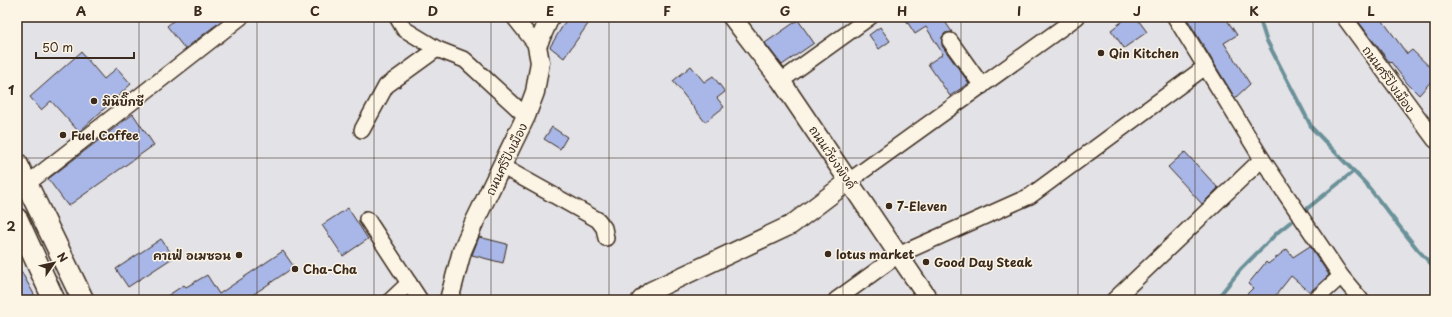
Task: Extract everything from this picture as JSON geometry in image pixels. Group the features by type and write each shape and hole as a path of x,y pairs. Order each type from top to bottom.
{"main road":[{"path":"17,164 83,300"},
{"path":"17,219 22,244 54,300"}],"street":[{"path":"27,184 241,17"},
{"path":"396,17 404,29 437,49 465,60 526,116"},
{"path":"514,17 536,46 550,17"},
{"name":"ถนนเวียงพิงค์","path":"732,17 781,81 929,300"},
{"path":"781,81 870,17"},
{"path":"649,297 792,225 849,181 1077,17"},
{"path":"1175,17 1262,159 1341,276 1361,300"},
{"name":"ถนนศรีปิงเมือง","path":"1344,17 1435,140"},
{"path":"950,41 982,86"},
{"name":"ถนนศรีปิงเมือง","path":"449,300 462,251 526,116 535,92 540,62 536,46"},
{"path":"362,130 386,86 437,49"},
{"path":"836,300 898,255 1030,196 1205,67"},
{"path":"1114,300 1262,159"},
{"path":"502,167 598,220 604,228 606,238"},
{"path":"367,219 420,300"},
{"path":"1315,300 1341,276"},
{"path":"391,300 409,283"}],"building":[{"path":"178,17 226,17 185,49 167,26"},
{"path":"568,17 593,17 564,58 550,47"},
{"path":"904,17 942,17 952,32 945,33 942,37 942,46 969,83 950,96 928,64 943,54 926,27 915,34"},
{"path":"1128,17 1136,17 1147,32 1124,48 1111,30"},
{"path":"1186,17 1225,17 1237,35 1224,43 1250,84 1235,98"},
{"path":"1355,17 1380,17 1407,54 1412,50 1435,72 1435,77 1419,95 1407,83 1391,62 1390,63"},
{"path":"798,20 814,43 782,65 765,43"},
{"path":"880,27 890,41 879,49 869,35"},
{"path":"81,52 104,79 117,68 131,84 79,132 51,101 41,110 30,97"},
{"path":"691,66 704,82 713,76 725,92 717,98 724,107 705,122 673,81"},
{"path":"133,114 154,145 68,206 48,179"},
{"path":"552,127 567,137 560,149 544,139"},
{"path":"1185,152 1218,188 1202,204 1168,167"},
{"path":"348,208 368,239 343,256 322,225"},
{"path":"479,237 507,244 503,263 472,255"},
{"path":"161,239 174,257 128,287 116,269"},
{"path":"1310,246 1329,275 1310,292 1291,276 1272,300 1241,300 1253,288 1248,284 1266,262 1268,264 1287,249 1293,257"},
{"path":"283,251 294,267 245,300 161,300 184,285 186,287 207,275 219,294"},
{"path":"17,264 35,296 28,300 17,300"}],"waterway":[{"path":"1259,17 1266,39 1312,128 1366,184 1418,250 1435,268"},
{"path":"1216,300 1241,269 1278,232 1354,171"}],"place":[{"name":"Qin Kitchen","path":"1101,53"},
{"name":"มินิบิ๊กซี","path":"94,101"},
{"name":"Fuel Coffee","path":"63,135"},
{"name":"7-Eleven","path":"889,206"},
{"name":"lotus market","path":"828,254"},
{"name":"คาเฟ่ อเมซอน","path":"239,255"},
{"name":"Good Day Steak","path":"926,262"},
{"name":"Cha-Cha","path":"295,269"}]}
